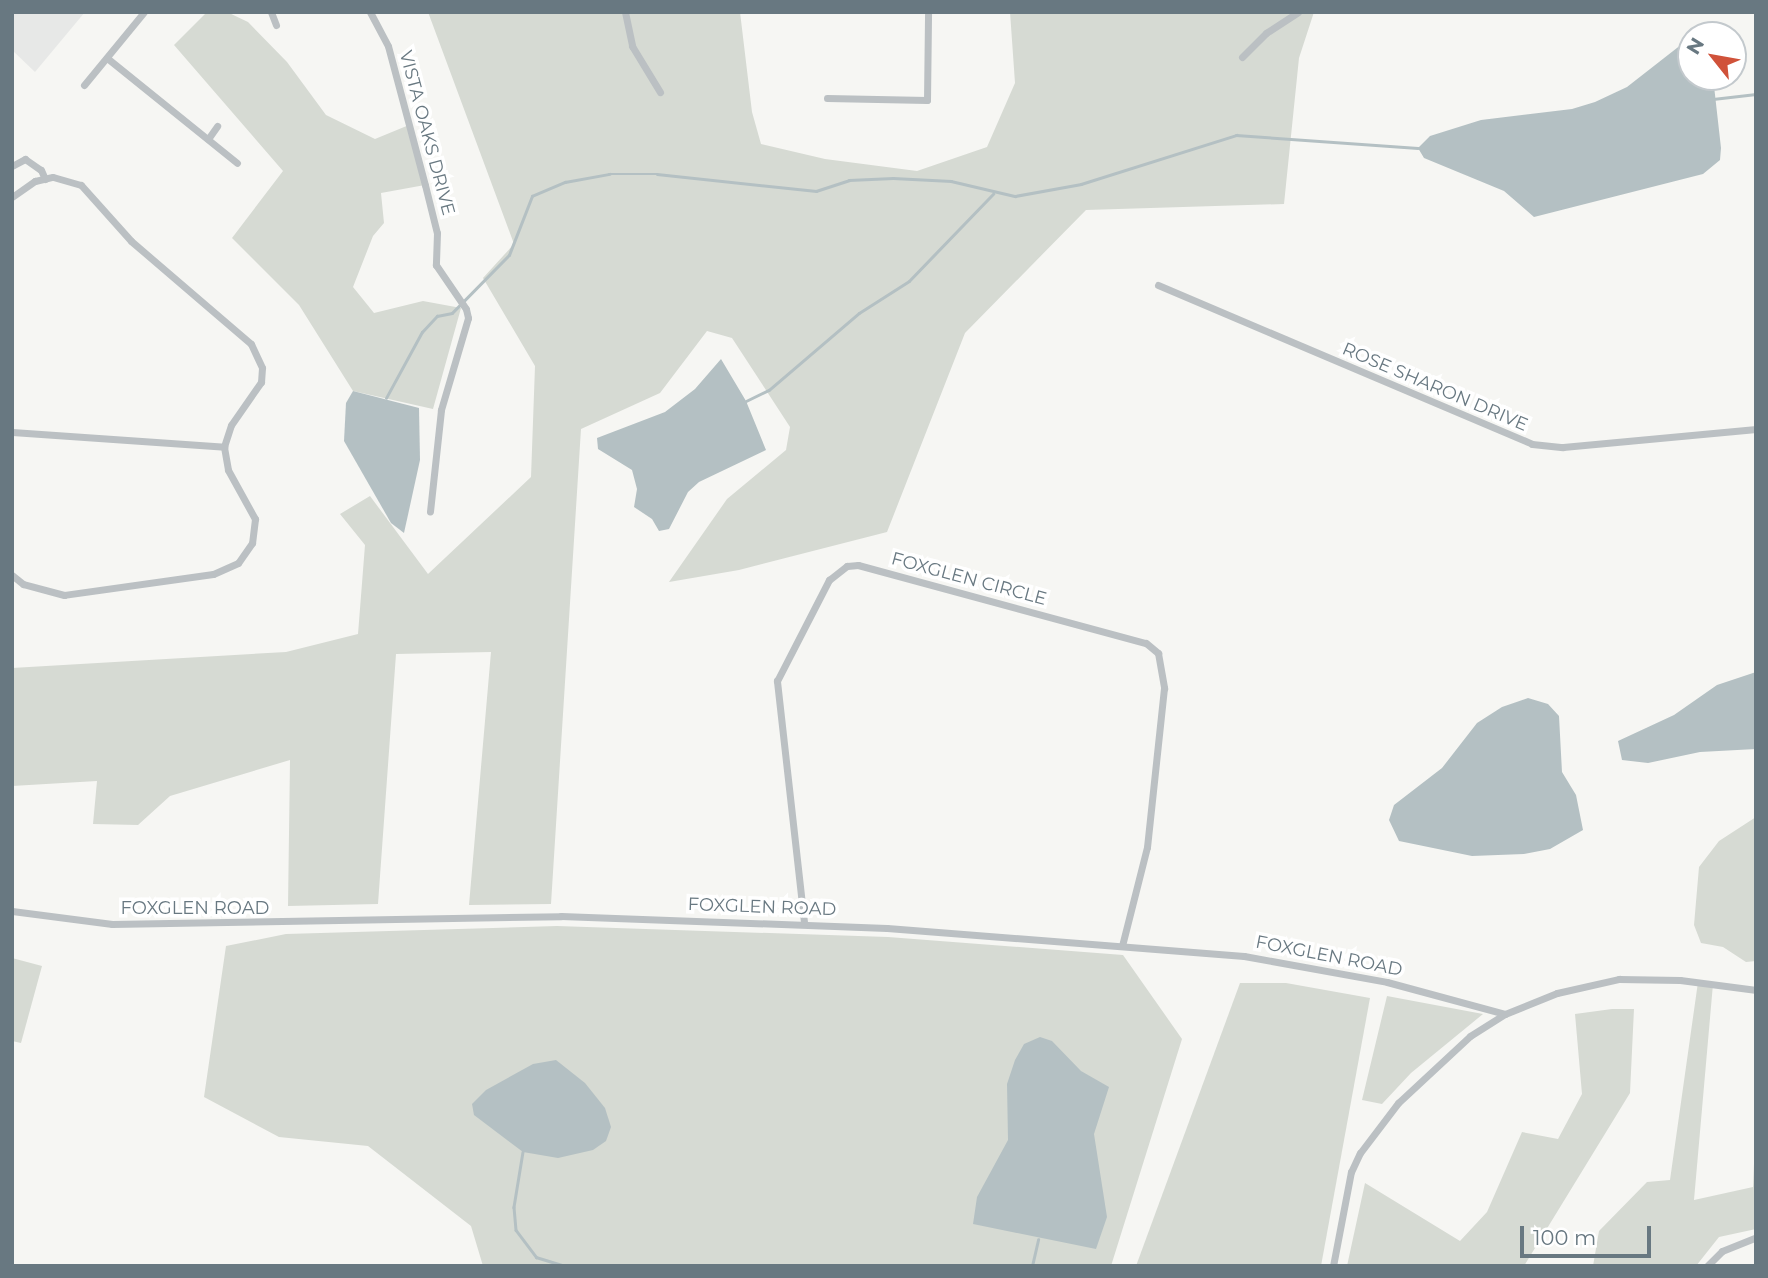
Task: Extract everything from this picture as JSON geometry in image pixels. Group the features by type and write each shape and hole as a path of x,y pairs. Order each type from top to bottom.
{"street":[{"path":"84,85 144,12"},
{"path":"271,12 276,25"},
{"name":"VISTA OAKS DRIVE","path":"370,12 388,47 422,173 437,233 436,265 466,309 466,329 441,410 429,512"},
{"path":"625,12 632,46 660,92"},
{"path":"827,98 927,100 928,12"},
{"path":"1242,57 1266,33 1298,12"},
{"path":"107,58 237,163"},
{"path":"208,139 217,126"},
{"path":"12,166 25,159 41,170 45,179"},
{"path":"12,197 45,179 73,181 89,191 131,241 251,344 262,368 261,382 231,425 224,447 228,470 251,505 255,527 248,551 230,568 64,595 23,584 12,575"},
{"name":"ROSE SHARON DRIVE","path":"1158,285 1532,444 1563,447 1756,429"},
{"path":"12,432 224,447"},
{"name":"FOXGLEN CIRCLE","path":"804,922 776,681 829,580 847,566 858,565 1146,643 1158,653 1164,688 1147,847 1122,946"},
{"name":"FOXGLEN ROAD","path":"12,911 112,924 561,916 804,922 1122,946 1287,963 1387,982 1505,1014"},
{"path":"1333,1266 1351,1172 1378,1126 1427,1073 1505,1014 1557,993 1619,979 1680,980 1756,990"},
{"path":"1707,1266 1722,1251 1756,1237"}],"shaded area":[{"path":"12,12 85,12 35,72 12,50"},
{"path":"207,12 227,12 248,22 287,62 326,115 375,139 409,125 425,185 381,193 384,223 373,236 353,287 374,313 423,301 461,308 433,409 353,391 299,305 232,238 283,171 174,45"},
{"path":"428,12 740,12 752,112 761,144 825,159 917,171 987,147 1015,83 1010,12 1314,12 1299,58 1284,204 1086,210 965,333 887,532 739,570 669,582 727,499 786,450 790,427 732,338 707,331 660,393 581,429 551,904 469,905 491,652 396,654 378,904 288,906 290,760 170,796 138,825 93,824 97,781 12,786 12,668 286,652 358,634 365,545 340,514 370,496 428,574 531,477 535,366 483,278 514,244"},
{"path":"1677,48 1677,91 1715,91 1720,160 1703,174 1534,217 1504,191 1424,158 1418,148 1430,136 1481,120 1572,109 1627,87"},
{"path":"721,359 746,401 766,450 699,482 688,492 669,529 659,531 652,519 634,507 637,489 632,470 598,449 597,438 665,412 695,389"},
{"path":"353,391 419,408 420,460 404,533 391,523 344,441 346,403"},
{"path":"1756,672 1756,749 1700,752 1648,763 1622,760 1618,741 1674,715 1717,685"},
{"path":"1528,698 1548,704 1559,716 1562,772 1576,795 1583,830 1550,849 1524,854 1472,856 1399,841 1389,820 1394,805 1442,768 1477,723 1502,707"},
{"path":"1756,817 1756,961 1746,962 1723,947 1701,943 1694,925 1699,867 1719,841"},
{"path":"557,926 888,937 1123,955 1182,1039 1111,1266 483,1266 471,1226 368,1146 279,1137 204,1097 226,946 286,934"},
{"path":"12,958 42,966 21,1043 12,1041"},
{"path":"1698,982 1713,984 1694,1200 1753,1187 1756,1116 1756,1229 1719,1237 1696,1266 1593,1266 1599,1231 1647,1182 1670,1180"},
{"path":"1240,983 1286,983 1370,998 1321,1266 1136,1266"},
{"path":"1387,996 1483,1014 1411,1073 1382,1104 1362,1100"},
{"path":"1634,1009 1630,1093 1524,1266 1347,1266 1365,1183 1460,1241 1487,1212 1522,1132 1558,1139 1582,1094 1575,1014"},
{"path":"1040,1037 1052,1041 1081,1071 1109,1087 1094,1134 1107,1217 1096,1249 973,1224 977,1197 1008,1140 1007,1084 1015,1060 1024,1044"},
{"path":"556,1060 585,1083 605,1108 611,1127 606,1141 593,1150 558,1158 523,1152 474,1115 472,1104 486,1090 533,1064"}],"waterway":[{"path":"1713,99 1756,94"},
{"path":"386,398 422,332 437,316 452,313 509,255 532,196 565,182 609,174 657,174 816,191 849,180 893,178 951,181 1015,196 1081,184 1236,135 1418,148"},
{"path":"746,401 769,390 859,313 909,281 993,194"},
{"path":"523,1152 514,1207 516,1230 536,1257 566,1266"},
{"path":"1032,1266 1038,1240"}]}
